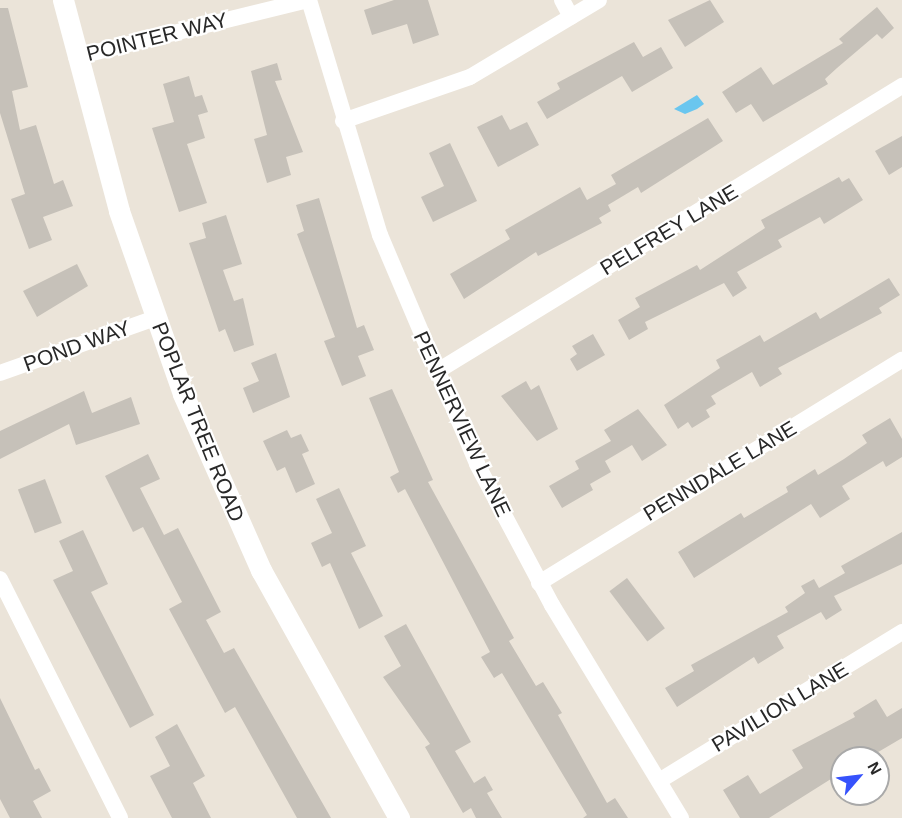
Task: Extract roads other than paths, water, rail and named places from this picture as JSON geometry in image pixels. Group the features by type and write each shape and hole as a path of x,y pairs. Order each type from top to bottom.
{"street":[{"name":"POPLAR TREE ROAD","path":"63,0 76,57 155,318 261,570 399,818"},
{"name":"POINTER WAY","path":"76,57 308,0"},
{"name":"PENNERVIEW LANE","path":"308,0 343,121 380,235 436,372 539,583 681,818"},
{"path":"562,0 571,17"},
{"path":"343,121 460,81 599,0"},
{"name":"PELFREY LANE","path":"436,372 902,86"},
{"name":"POND WAY","path":"0,374 155,318"},
{"name":"PENNDALE LANE","path":"539,583 902,360"},
{"path":"0,579 120,818"},
{"name":"PAVILION LANE","path":"659,781 902,632"}],"water":[{"path":"697,95 704,104 697,109 685,114 674,109"}]}
